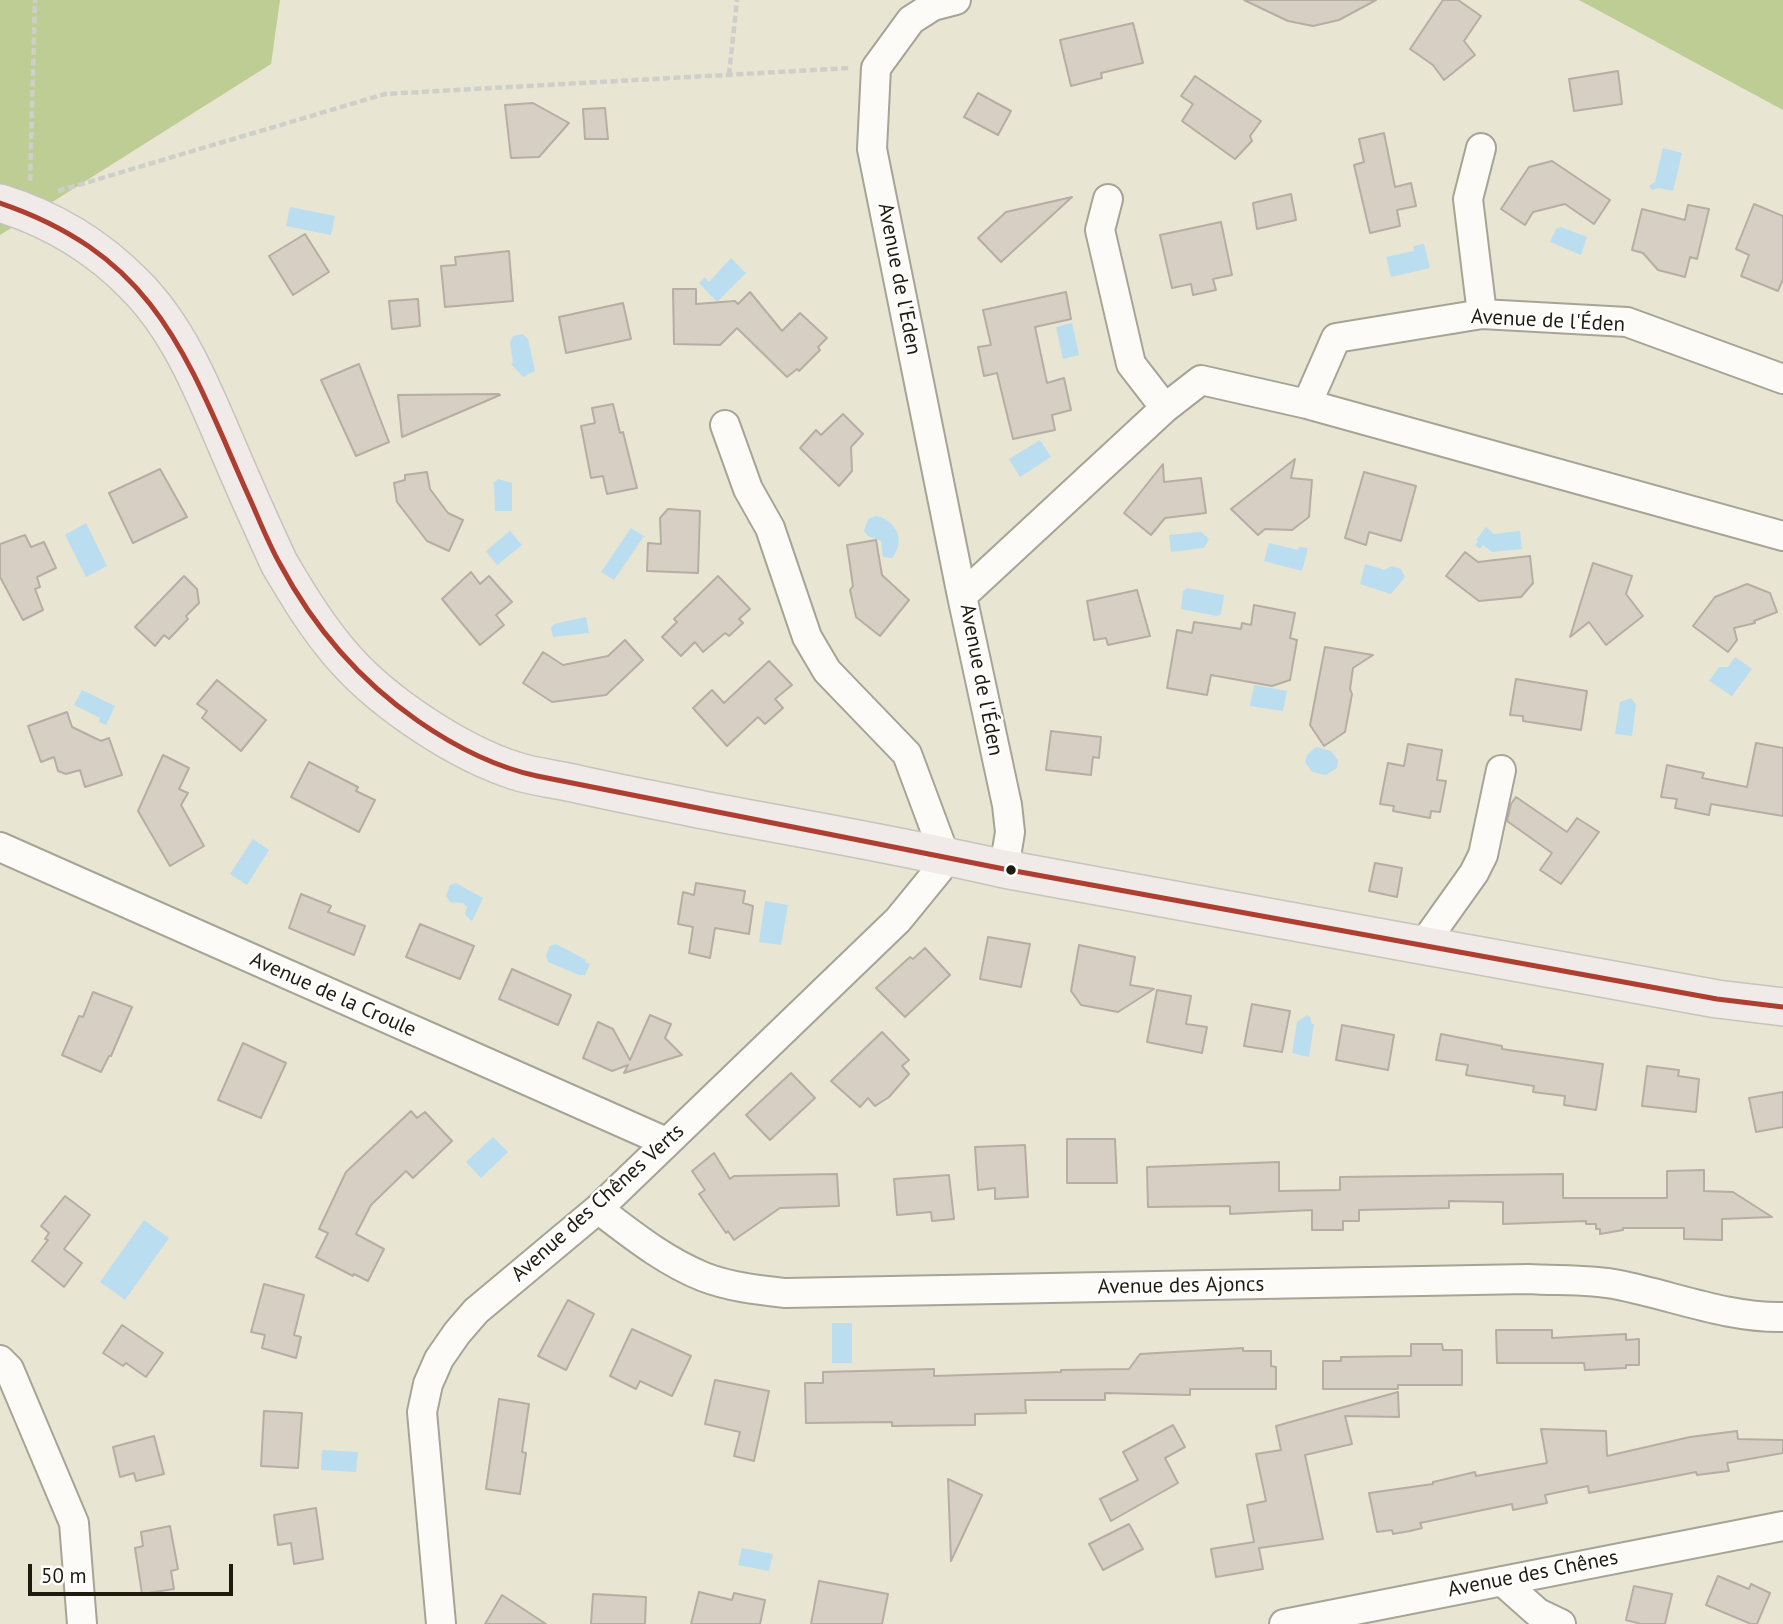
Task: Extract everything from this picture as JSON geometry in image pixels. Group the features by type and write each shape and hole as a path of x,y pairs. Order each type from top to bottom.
{"main road":[{"path":"20,196 109,261 137,286 153,306 186,355 201,385 279,563 298,595 346,661 371,684 430,729 516,771 1004,869 1717,999 1783,1007"}],"street":[{"path":"876,68 911,20 933,6 956,0"},
{"name":"Avenue de l'Eden","path":"876,68 872,149 962,596"},
{"path":"1481,148 1468,199 1482,314"},
{"path":"1108,199 1100,230 1131,364 1165,408"},
{"name":"Avenue de l'Éden","path":"1307,404 1336,338 1482,314 1627,322 1783,379"},
{"name":"Avenue de l'Éden","path":"1004,869 1010,832 1007,805 962,596 1165,408 1201,380 1307,404 1783,536"},
{"path":"724,425 748,489 769,528 807,637 827,671 907,754 945,856"},
{"path":"1422,946 1474,873 1483,855 1501,770"},
{"name":"Avenue de la Croule","path":"0,847 666,1142"},
{"name":"Avenue des Chênes Verts","path":"441,1624 422,1412 428,1384 445,1351 476,1311 598,1209 898,920 938,871 945,856"},
{"name":"Avenue des Ajoncs","path":"598,1209 658,1254 704,1276 738,1287 785,1293 1528,1279 1616,1284 1723,1311 1761,1317 1783,1317"},
{"path":"0,1360 9,1370 74,1523 82,1624"},
{"name":"Avenue des Chênes","path":"1284,1624 1783,1526"},
{"path":"1502,1581 1538,1613 1560,1624"}],"path":[{"path":"36,0 20,196 56,191 385,94 876,68"},
{"path":"729,75 737,0"}],"green space":[{"path":"0,0 280,0 271,64 0,235"},
{"path":"1579,0 1783,0 1783,110"}],"water":[{"path":"1663,148 1682,153 1673,191 1659,188 1652,190 1649,186 1655,182"},
{"path":"290,207 335,216 331,235 286,226"},
{"path":"1561,227 1587,237 1581,255 1550,242 1556,229"},
{"path":"1424,244 1430,268 1391,277 1386,257 1414,251 1413,246"},
{"path":"731,258 746,273 717,302 699,283 705,277 709,282"},
{"path":"1072,323 1079,355 1063,359 1056,327"},
{"path":"523,334 528,339 535,371 523,377 511,364 510,343 513,336"},
{"path":"1040,440 1051,457 1020,477 1009,459"},
{"path":"498,479 512,483 512,511 495,511 494,483"},
{"path":"876,516 889,522 897,532 898,545 892,558 883,557 881,541 868,536 864,531 868,519"},
{"path":"86,523 107,566 86,577 65,535"},
{"path":"1486,527 1494,534 1520,531 1522,549 1492,552 1483,545 1480,549 1475,545 1478,541 1476,540"},
{"path":"631,528 644,536 614,580 601,572"},
{"path":"510,531 522,545 497,565 486,551"},
{"path":"1201,532 1209,539 1204,548 1171,552 1169,535"},
{"path":"1269,543 1298,550 1299,547 1308,548 1302,571 1264,561"},
{"path":"1365,564 1385,570 1392,566 1401,569 1405,577 1391,594 1360,584"},
{"path":"1187,588 1224,595 1221,614 1217,616 1181,609 1183,591"},
{"path":"586,617 589,633 553,637 551,628 554,624"},
{"path":"1735,657 1752,669 1732,696 1709,681 1719,667 1728,667"},
{"path":"1254,685 1287,691 1283,711 1250,706"},
{"path":"82,690 115,706 106,725 99,722 100,718 74,705"},
{"path":"1631,698 1636,705 1632,736 1615,734 1620,702"},
{"path":"1316,747 1331,751 1338,760 1337,768 1326,775 1312,772 1305,762 1307,755"},
{"path":"253,839 269,850 247,885 230,874"},
{"path":"456,883 483,898 472,921 465,915 467,907 463,903 450,902 446,896 450,885"},
{"path":"765,901 788,905 781,945 759,942"},
{"path":"556,944 590,964 585,975 548,962 546,955 550,946"},
{"path":"1307,1015 1314,1024 1309,1057 1292,1053 1297,1022"},
{"path":"493,1137 508,1152 481,1178 466,1162"},
{"path":"144,1220 169,1238 125,1300 100,1282"},
{"path":"832,1323 852,1323 852,1363 832,1363"},
{"path":"322,1450 358,1452 356,1472 321,1470"},
{"path":"742,1548 773,1554 769,1571 738,1565"}],"building":[{"path":"1244,0 1376,0 1339,20 1313,26 1288,21"},
{"path":"1443,0 1458,0 1481,16 1464,41 1475,55 1444,80 1433,65 1410,49"},
{"path":"1133,23 1143,63 1101,73 1102,78 1071,86 1060,40"},
{"path":"1618,71 1622,104 1574,111 1569,79"},
{"path":"1195,76 1261,121 1250,136 1252,141 1235,159 1182,121 1193,104 1181,96"},
{"path":"978,93 1011,111 998,135 964,117"},
{"path":"533,103 569,123 539,157 511,158 505,105"},
{"path":"605,108 608,139 585,139 583,109"},
{"path":"1384,133 1395,187 1411,183 1416,206 1397,210 1400,226 1370,233 1354,165 1364,162 1359,139"},
{"path":"1552,161 1610,200 1594,224 1565,204 1533,212 1525,225 1501,209 1529,167"},
{"path":"1291,194 1296,220 1257,229 1253,203"},
{"path":"1072,197 1001,262 978,238 1006,212"},
{"path":"1754,204 1783,216 1783,279 1778,291 1741,276 1749,255 1736,249"},
{"path":"1688,205 1709,209 1697,259 1690,257 1685,277 1658,270 1643,253 1632,250 1642,209 1685,220"},
{"path":"1221,222 1232,275 1213,279 1216,290 1193,295 1191,284 1172,288 1160,235"},
{"path":"305,234 329,272 293,295 269,256"},
{"path":"509,251 513,301 445,307 441,266 456,265 455,257"},
{"path":"673,289 696,289 696,304 735,301 738,304 750,292 782,331 800,313 827,338 818,347 820,350 799,371 797,369 787,377 737,328 720,345 674,344"},
{"path":"1066,292 1071,319 1035,327 1047,383 1064,378 1071,410 1052,415 1055,430 1013,439 997,373 984,376 978,347 991,345 983,310"},
{"path":"418,299 420,326 392,329 389,301"},
{"path":"623,303 631,339 566,353 559,317"},
{"path":"359,364 389,442 356,456 321,380"},
{"path":"398,395 500,395 402,437"},
{"path":"613,404 637,488 607,494 603,476 591,478 581,426 595,423 592,408"},
{"path":"843,414 863,434 851,447 852,471 839,486 800,448 816,430 821,435"},
{"path":"1295,459 1291,478 1312,480 1309,517 1292,530 1265,529 1258,535 1231,509"},
{"path":"1163,464 1164,482 1201,478 1206,513 1165,518 1151,535 1124,513"},
{"path":"160,469 187,517 133,543 109,493"},
{"path":"427,472 430,489 448,513 463,520 449,551 427,541 397,502 394,483 405,480 405,475"},
{"path":"1364,472 1416,486 1401,541 1369,532 1366,545 1345,538"},
{"path":"668,509 700,511 698,573 647,571 648,543 661,544 660,518"},
{"path":"25,535 31,547 44,542 56,568 37,577 40,587 35,589 43,610 23,620 0,577 0,544"},
{"path":"876,540 882,575 909,600 880,636 856,617 850,590 853,586 847,545"},
{"path":"1465,552 1478,562 1530,556 1533,583 1521,597 1479,601 1446,576"},
{"path":"1593,563 1632,576 1626,594 1643,616 1606,645 1589,622 1570,637"},
{"path":"471,572 480,584 489,576 512,602 496,615 504,625 480,645 442,599"},
{"path":"184,576 197,589 199,603 169,639 164,635 155,646 135,627"},
{"path":"718,576 750,609 739,619 743,623 729,636 725,633 703,652 695,642 681,656 662,637 677,622 674,619"},
{"path":"1747,584 1770,593 1777,612 1754,621 1755,623 1734,628 1737,640 1728,652 1693,626 1715,597"},
{"path":"1137,590 1150,636 1108,645 1106,638 1094,640 1087,601"},
{"path":"1254,605 1295,613 1290,638 1297,640 1290,680 1272,686 1211,675 1207,695 1167,688 1177,630 1192,633 1194,622 1241,629 1242,623 1251,625"},
{"path":"625,640 643,660 606,695 552,702 523,683 543,652 563,665 608,656"},
{"path":"1325,647 1373,655 1353,668 1350,689 1352,694 1345,732 1324,746 1310,725"},
{"path":"769,661 792,685 775,699 783,708 765,724 758,717 727,746 693,708 712,690 724,703"},
{"path":"1516,679 1587,691 1581,730 1523,721 1523,716 1510,715"},
{"path":"217,680 266,720 241,751 202,718 207,711 197,704"},
{"path":"67,712 72,727 101,741 109,738 122,775 85,787 80,770 66,774 58,771 54,757 41,762 28,726"},
{"path":"1051,731 1101,737 1099,758 1093,757 1091,775 1046,770"},
{"path":"1756,743 1783,748 1783,816 1711,804 1709,815 1675,808 1677,799 1661,797 1667,765 1704,773 1702,778 1747,787"},
{"path":"1408,744 1442,750 1437,780 1446,781 1440,812 1431,811 1430,818 1393,811 1394,806 1380,804 1388,763 1404,766"},
{"path":"163,755 189,768 179,789 188,793 181,805 204,846 170,866 138,811"},
{"path":"309,762 358,787 356,791 375,800 359,832 291,797"},
{"path":"1516,797 1567,832 1577,818 1599,832 1561,884 1540,870 1552,853 1507,821 1511,804"},
{"path":"1375,863 1402,868 1397,897 1369,891"},
{"path":"696,883 745,891 743,903 753,906 749,934 715,928 710,958 689,953 693,927 678,924 683,892 694,895"},
{"path":"301,894 331,906 328,912 365,926 354,955 289,928"},
{"path":"420,924 474,946 460,979 406,957"},
{"path":"988,937 1030,944 1021,987 980,979"},
{"path":"1079,945 1135,957 1130,985 1154,989 1118,1012 1081,1005 1071,991"},
{"path":"925,948 950,975 905,1017 876,988 910,957 913,959"},
{"path":"512,969 571,995 558,1025 499,999"},
{"path":"1157,990 1191,996 1186,1024 1207,1027 1202,1053 1147,1042"},
{"path":"93,992 132,1007 111,1056 101,1072 62,1055"},
{"path":"1252,1004 1290,1011 1282,1052 1244,1046"},
{"path":"650,1015 671,1024 665,1038 682,1055 624,1073 628,1065 612,1071 583,1058 598,1022 613,1029 630,1060"},
{"path":"1342,1025 1394,1035 1388,1070 1336,1060"},
{"path":"882,1032 909,1060 902,1066 909,1074 889,1097 875,1106 868,1098 860,1107 831,1081"},
{"path":"1441,1034 1502,1046 1502,1049 1603,1064 1596,1110 1564,1105 1565,1096 1533,1092 1534,1086 1466,1075 1468,1065 1436,1060"},
{"path":"243,1043 286,1063 261,1118 218,1100"},
{"path":"1647,1066 1679,1070 1678,1076 1699,1079 1696,1112 1642,1106"},
{"path":"791,1073 815,1098 770,1140 746,1115"},
{"path":"1783,1092 1783,1127 1756,1132 1749,1098"},
{"path":"411,1111 417,1118 425,1112 452,1141 413,1178 406,1171 371,1205 356,1234 384,1249 368,1281 316,1257 328,1233 319,1229 346,1172"},
{"path":"1067,1139 1115,1139 1117,1183 1067,1183"},
{"path":"1025,1145 1028,1197 995,1199 995,1188 978,1190 975,1147"},
{"path":"714,1153 730,1179 734,1176 837,1174 839,1206 780,1208 734,1240 728,1231 726,1233 699,1194 705,1190 692,1171"},
{"path":"1279,1162 1279,1191 1340,1190 1340,1177 1563,1174 1563,1198 1667,1198 1667,1171 1704,1170 1704,1191 1733,1192 1772,1217 1722,1219 1722,1240 1684,1239 1684,1228 1623,1228 1600,1234 1596,1224 1586,1224 1586,1221 1503,1224 1503,1202 1449,1201 1449,1208 1359,1210 1359,1221 1343,1221 1343,1230 1312,1230 1312,1210 1230,1214 1230,1206 1148,1207 1147,1167"},
{"path":"949,1175 954,1219 932,1221 931,1212 897,1215 894,1179"},
{"path":"65,1196 90,1215 64,1249 82,1263 64,1287 32,1261 48,1240 45,1239 49,1233 41,1226"},
{"path":"264,1284 304,1295 294,1335 301,1337 296,1358 262,1348 265,1335 251,1332"},
{"path":"568,1300 594,1314 566,1370 538,1356"},
{"path":"122,1325 163,1353 146,1377 126,1363 123,1366 103,1353"},
{"path":"632,1329 691,1356 672,1396 640,1381 636,1389 610,1376"},
{"path":"1496,1330 1552,1330 1552,1338 1626,1334 1626,1340 1639,1339 1639,1365 1585,1370 1584,1363 1497,1363"},
{"path":"1411,1344 1442,1344 1443,1350 1462,1350 1462,1385 1398,1385 1398,1389 1323,1389 1323,1361 1341,1361 1341,1357 1411,1356"},
{"path":"1243,1348 1243,1351 1271,1351 1271,1366 1276,1367 1276,1389 1190,1389 1190,1395 1105,1393 1105,1400 1025,1400 1026,1413 975,1414 975,1425 806,1423 805,1383 823,1383 823,1372 934,1369 934,1376 1129,1369 1140,1354"},
{"path":"715,1380 769,1391 754,1461 734,1456 740,1432 705,1424"},
{"path":"1398,1392 1399,1417 1345,1416 1352,1444 1305,1455 1323,1539 1259,1548 1263,1569 1216,1577 1211,1549 1254,1542 1247,1505 1266,1501 1256,1454 1281,1450 1276,1426"},
{"path":"499,1399 529,1404 522,1452 526,1453 520,1494 486,1489"},
{"path":"264,1411 302,1413 298,1468 261,1466"},
{"path":"1173,1425 1185,1447 1165,1458 1178,1483 1111,1521 1100,1499 1138,1480 1123,1452"},
{"path":"1541,1429 1606,1431 1607,1456 1690,1437 1737,1431 1738,1439 1783,1440 1783,1453 1727,1463 1729,1471 1697,1475 1696,1472 1589,1493 1588,1486 1545,1495 1547,1503 1513,1510 1512,1504 1420,1523 1422,1528 1410,1531 1393,1534 1392,1530 1377,1532 1369,1493 1433,1484 1475,1472 1476,1476 1547,1463"},
{"path":"154,1436 164,1474 136,1481 134,1473 120,1477 113,1447"},
{"path":"948,1479 982,1495 951,1561"},
{"path":"316,1508 323,1559 294,1564 291,1543 278,1545 274,1515"},
{"path":"1129,1524 1143,1549 1103,1570 1089,1544"},
{"path":"170,1526 178,1569 171,1571 174,1589 142,1594 135,1548 143,1546 141,1532"},
{"path":"1718,1576 1749,1589 1751,1584 1770,1593 1757,1624 1706,1605"},
{"path":"819,1581 888,1594 882,1624 811,1624"},
{"path":"1634,1586 1672,1594 1665,1624 1641,1624 1626,1620"},
{"path":"699,1592 732,1600 734,1593 765,1600 760,1624 691,1624"},
{"path":"593,1594 646,1597 645,1624 591,1624"},
{"path":"502,1595 546,1624 485,1624"}],"transit line":[{"path":"0,203 54,225 97,252 132,283 160,318 185,357 276,556 323,631 357,670 397,705 432,730 475,754 537,776 1004,869 1717,999 1783,1007"}]}
